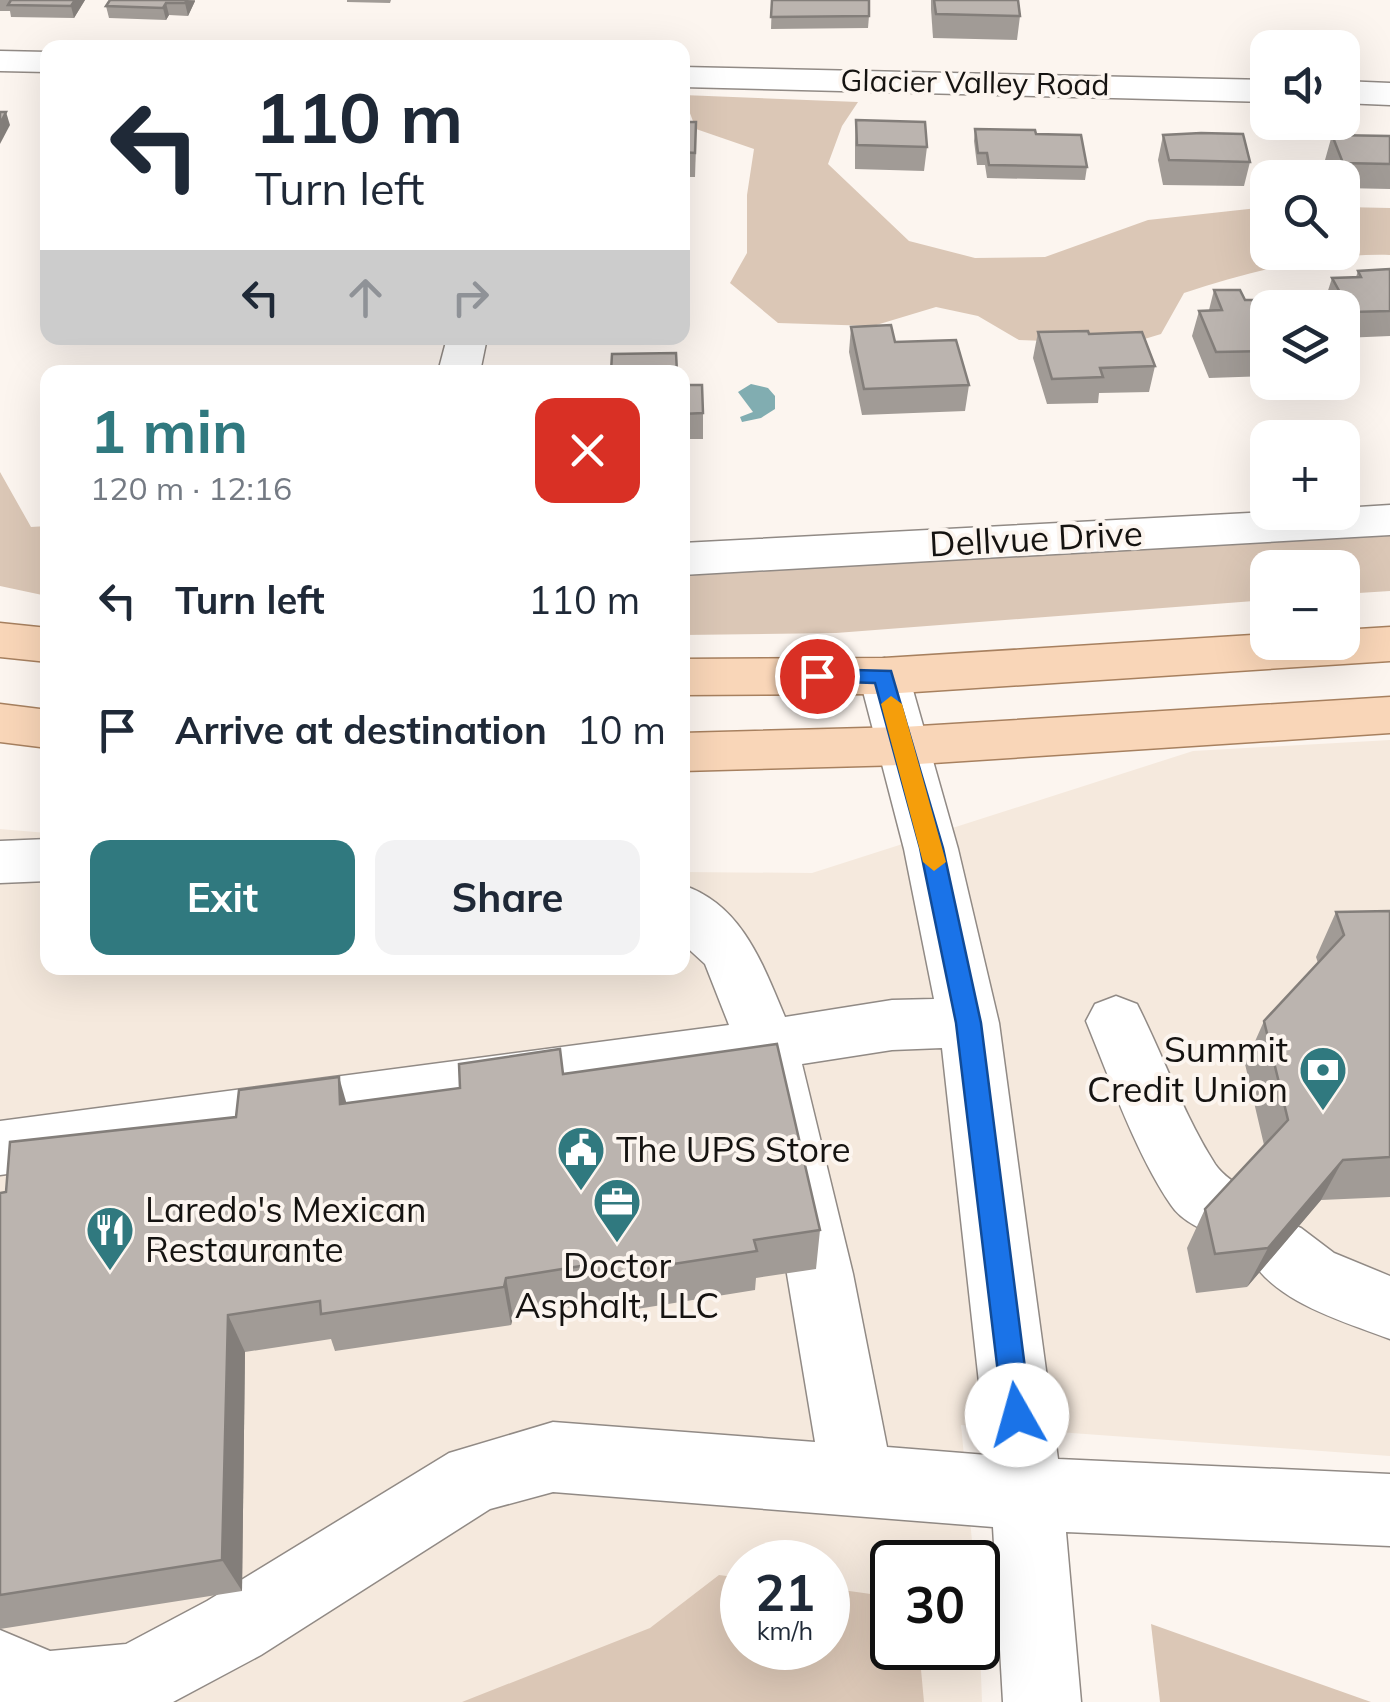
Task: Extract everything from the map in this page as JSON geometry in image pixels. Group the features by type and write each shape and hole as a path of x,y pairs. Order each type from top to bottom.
{"main road":[{"path":"0,640 40,644"},
{"path":"690,677 884,676 1390,644"},
{"path":"690,752 903,746 1390,714"},
{"path":"0,723 40,728"}],"street":[{"path":"0,61 40,62"},
{"name":"Glacier Valley Road","path":"690,76 1250,90"},
{"path":"1360,93 1390,94"},
{"name":"Dellvue Drive","path":"690,559 1390,520"},
{"path":"884,676 931,848 969,1023 1027,1494 1042,1702"},
{"path":"0,862 40,860"},
{"path":"690,915 728,951 767,1046 820,1274 857,1478"},
{"path":"1116,1021 1148,1098 1195,1188 1223,1209"},
{"path":"0,1148 767,1046 892,1025 969,1023"},
{"path":"1278,1250 1311,1274 1390,1308"},
{"path":"0,1668 49,1690 133,1682 234,1628 474,1478 553,1458 857,1478 1027,1494 1390,1510"}],"shaded area":[{"path":"690,95 858,102 842,126 828,164 909,241 975,258 1045,257 1148,220 1250,209 1250,270 1266,270 1184,293 1161,334 1128,344 1019,340 978,316 936,307 873,326 778,323 730,283 747,253 747,195 754,149 696,129 690,113"},
{"path":"1360,207 1390,208 1390,255 1360,255"},
{"path":"0,472 31,527 40,526 40,595 0,586"},
{"path":"1390,533 1390,591 1360,593 1360,550 1250,550 1250,601 836,633 690,635 690,574"},
{"path":"1390,740 1390,1456 961,1425 972,1540 870,1540 870,1670 981,1670 982,1702 0,1702 0,829 40,832 40,975 690,975 690,872 812,873 1193,751"},
{"path":"720,1575 720,1670 850,1670 850,1591 870,1594 870,1670 921,1670 924,1702 462,1702 650,1628"},
{"path":"1151,1624 1371,1702 1160,1702"}],"water":[{"path":"751,384 768,388 775,396 775,409 761,418 742,422 740,417 753,412 738,392"}],"building":[{"path":"11,0 75,0 71,6 8,5"},
{"path":"110,0 187,0 166,3 163,8 106,6"},
{"path":"772,0 869,0 869,16 771,17"},
{"path":"934,0 1018,0 1020,16 936,14"},
{"path":"856,120 925,122 927,147 857,145"},
{"path":"690,122 696,122 695,153 690,153"},
{"path":"975,129 1081,135 1087,167 989,165 987,153 978,153"},
{"path":"1243,134 1250,162 1169,160 1163,135"},
{"path":"1390,136 1390,164 1342,160 1334,140"},
{"path":"1390,269 1390,311 1360,312 1360,290 1339,290 1332,278 1361,277 1358,271"},
{"path":"1214,290 1240,290 1245,300 1250,300 1250,351 1216,352 1199,311 1222,310"},
{"path":"891,325 895,342 956,340 969,385 864,389 851,327"},
{"path":"1038,332 1142,332 1155,366 1100,368 1103,377 1052,379"},
{"path":"676,353 677,365 611,365 612,354"},
{"path":"690,385 702,385 703,413 690,414"},
{"name":"Summit Credit Union","path":"1390,911 1390,1157 1343,1160 1268,1248 1215,1254 1205,1209 1288,1120 1264,1021 1344,935 1336,912"},
{"path":"777,1044 820,1230 754,1240 757,1251 609,1274 606,1262 506,1278 504,1287 321,1314 320,1301 228,1315 222,1560 0,1595 0,1193 6,1192 10,1142 236,1117 239,1090 339,1077 340,1104 460,1088 459,1064 560,1049 563,1074"}],"slow traffic":[{"path":"891,704 934,862"}],"place":[{"name":"Summit Credit Union","path":"1323,1112"},
{"name":"The UPS Store","path":"581,1192"},
{"name":"Doctor Asphalt, LLC","path":"617,1244"},
{"name":"Laredo's Mexican Restaurante","path":"110,1272"}],"route":[{"path":"817,676 884,676 931,848 969,1023 1017,1415"}]}
